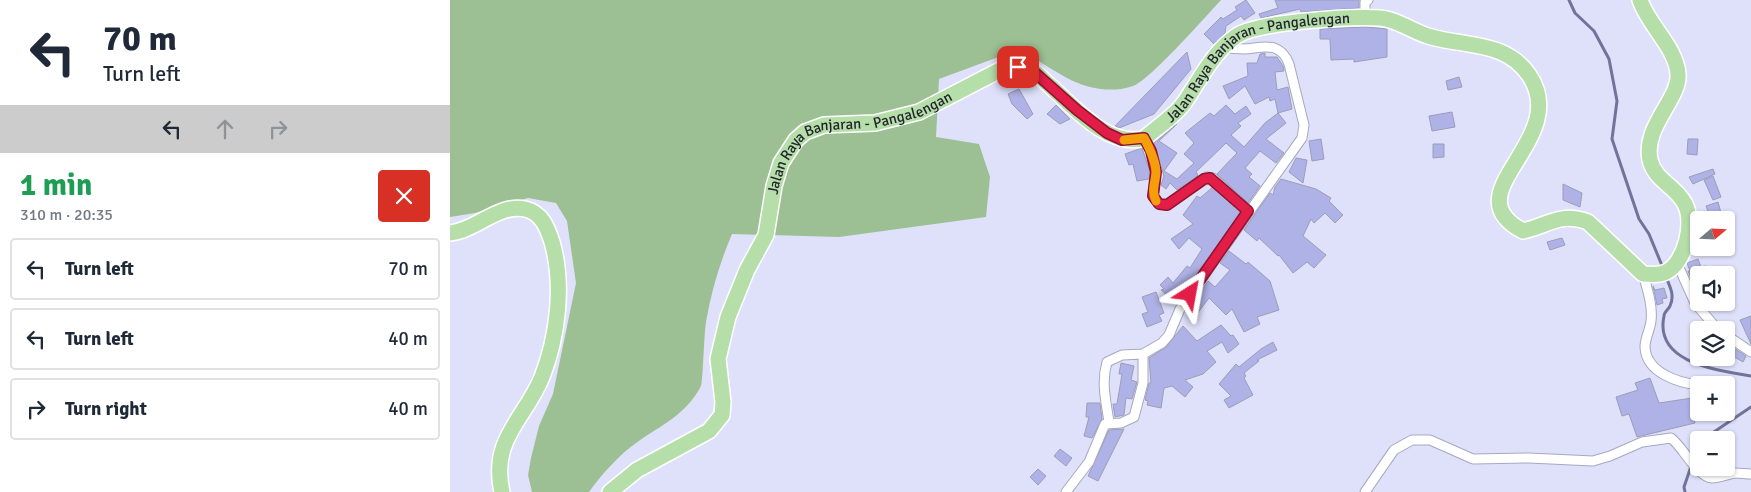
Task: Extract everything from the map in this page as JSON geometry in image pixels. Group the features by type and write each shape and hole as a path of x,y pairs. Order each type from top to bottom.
{"main road":[{"path":"1640,0 1674,60 1678,74 1676,86 1653,131 1649,149 1650,159 1658,178 1680,196 1688,214 1684,249 1677,263 1663,274 1643,274"},
{"name":"Jalan Raya Banjaran - Pangalengan","path":"610,492 637,470 709,432 722,415 723,402 718,359 728,317 747,270 766,235 774,186 781,163 796,140 805,132 824,125 875,123 895,120 943,101 1004,68 1018,67 1032,70 1077,110 1107,133 1122,140 1144,138 1164,124 1183,105 1195,83 1224,48 1241,34 1261,26 1381,18 1428,36 1488,47 1504,53 1519,63 1536,88 1540,107 1536,124 1527,145 1509,172 1501,189 1500,204 1503,216 1512,226 1522,231 1564,217 1588,222 1612,247 1643,274"},
{"path":"450,233 461,231 508,210 525,209 536,213 544,220 556,258 556,321 551,346 540,380 508,433 504,444 500,478 502,492"}],"street":[{"path":"1365,19 1367,1"},
{"path":"1109,422 1104,390 1104,374 1108,362 1122,355 1143,354 1162,343 1169,335 1180,309 1248,211 1302,138 1304,125 1289,64 1285,57 1272,47 1265,45 1243,49 1224,48"},
{"path":"1144,138 1151,151 1156,172 1153,189 1155,201 1161,205 1167,205 1204,179 1210,178 1248,211"},
{"path":"1677,263 1696,303 1711,321"},
{"path":"1643,274 1651,320 1645,346 1649,359 1662,374 1682,383 1690,384"},
{"path":"1735,341 1751,352"},
{"path":"1066,492 1089,462 1104,426 1109,422 1122,423 1134,417 1143,383 1143,354"},
{"path":"1365,492 1394,450 1405,443 1420,439 1430,440 1473,459 1529,458 1592,461 1610,456 1642,442 1671,438 1681,445 1687,457 1705,475 1713,478 1736,473 1751,474"}],"green space":[{"path":"450,0 1221,0 1151,73 1141,82 1126,88 1110,90 1080,84 1059,74 1020,49 939,79 936,137 979,144 990,177 986,217 839,237 732,234 710,300 705,328 702,382 695,396 672,419 623,454 589,492 532,492 528,475 531,458 539,426 553,394 576,283 567,221 556,203 528,198 475,213 450,217"}],"building":[{"path":"1246,0 1255,13 1244,20 1241,16 1226,26 1225,33 1214,44 1204,34 1221,17 1223,19 1237,10 1235,7"},
{"path":"1275,0 1359,0 1359,8 1301,12 1300,9 1261,18 1259,14 1278,8"},
{"path":"1366,27 1387,29 1387,57 1354,62 1354,59 1331,60 1330,39 1320,39 1320,29"},
{"path":"1187,52 1191,69 1154,114 1119,128 1115,126"},
{"path":"1265,53 1265,57 1277,57 1283,66 1284,71 1275,72 1277,90 1288,87 1292,109 1278,113 1275,99 1270,101 1269,97 1255,104 1245,86 1229,99 1223,86 1248,76 1247,63 1257,63 1260,54"},
{"path":"1459,77 1462,87 1448,90 1446,81"},
{"path":"1019,89 1033,114 1027,119 1012,104 1008,94"},
{"path":"1056,105 1070,119 1060,124 1047,114"},
{"path":"1226,105 1235,114 1246,106 1251,114 1238,123 1241,126 1231,135 1244,147 1265,123 1278,113 1286,123 1266,139 1284,153 1276,163 1260,151 1245,168 1252,174 1249,177 1260,186 1248,203 1217,174 1237,153 1226,143 1196,172 1198,175 1195,178 1177,190 1170,183 1166,189 1161,185 1164,176 1154,143 1177,124 1159,141 1177,153 1164,171 1177,179 1194,163 1184,154 1194,143 1185,133 1210,113 1214,116"},
{"path":"1452,112 1455,127 1432,131 1429,116"},
{"path":"1321,139 1324,159 1312,161 1309,141"},
{"path":"1688,139 1698,139 1697,155 1687,154"},
{"path":"1433,144 1444,144 1444,157 1433,158"},
{"path":"1142,148 1150,172 1149,179 1137,181 1133,164 1129,165 1125,154"},
{"path":"1296,158 1307,160 1303,183 1289,172"},
{"path":"1713,169 1715,174 1693,184 1689,177"},
{"path":"1713,176 1721,197 1713,200 1704,180"},
{"path":"1281,179 1316,189 1331,198 1329,201 1343,215 1335,223 1325,213 1314,223 1311,219 1303,236 1326,255 1314,268 1307,262 1293,273 1279,255 1259,238 1257,241 1244,230 1270,193 1273,195 1275,187"},
{"path":"1563,184 1582,193 1580,207 1563,200"},
{"path":"1213,187 1241,213 1176,302 1161,290 1164,289 1160,285 1168,277 1173,283 1187,266 1190,268 1202,249 1189,238 1179,249 1171,239 1193,224 1183,215 1197,196 1200,198"},
{"path":"1718,202 1720,211 1708,211 1706,206"},
{"path":"1562,238 1565,245 1550,250 1547,242"},
{"path":"1229,251 1246,264 1248,262 1270,281 1279,310 1257,317 1260,324 1244,332 1232,309 1226,315 1209,298 1193,319 1187,312 1208,281 1215,287 1230,270 1220,263"},
{"path":"1698,259 1701,266 1690,266 1690,271 1687,263"},
{"path":"1653,286 1655,290 1664,288 1667,298 1662,299 1663,303 1657,305"},
{"path":"1156,292 1164,313 1159,315 1162,321 1147,327 1142,314 1148,312 1142,297"},
{"path":"1751,316 1751,344 1740,320"},
{"path":"1221,325 1231,336 1233,335 1239,344 1228,353 1222,342 1207,351 1216,362 1203,374 1185,380 1193,387 1185,397 1172,386 1164,388 1161,408 1147,405 1148,401 1145,400 1149,383 1151,383 1149,358 1166,347 1183,326 1197,341"},
{"path":"1273,342 1277,350 1257,360 1259,361 1244,373 1246,376 1244,378 1253,395 1229,408 1224,400 1231,396 1219,384 1236,364 1239,367"},
{"path":"1735,349 1746,356 1743,362 1735,357"},
{"path":"1121,363 1134,366 1131,380 1137,382 1132,399 1126,398 1124,415 1115,417 1113,404 1117,404 1122,374 1119,374"},
{"path":"1650,378 1659,403 1690,398 1690,421 1695,421 1695,423 1637,437 1629,414 1622,416 1616,397 1638,390 1635,383"},
{"path":"1087,403 1100,403 1102,419 1092,438 1084,436 1089,417 1086,417"},
{"path":"1124,429 1098,481 1088,476 1109,430"},
{"path":"1060,449 1072,458 1066,466 1054,456"},
{"path":"1038,469 1046,476 1038,485 1030,477"}],"waterway":[{"path":"1569,0 1575,13 1594,31 1609,59 1617,101 1612,139 1639,219 1649,234 1663,268"},
{"path":"1666,277 1672,295 1670,306 1664,316 1663,332 1669,344 1678,354 1706,367 1751,376"},
{"path":"1715,431 1751,407"},
{"path":"1685,492 1684,487 1690,469"}],"slow traffic":[{"path":"1124,140 1144,138 1151,151 1156,172 1153,196 1156,201"}],"route":[{"path":"1018,67 1032,70 1077,110 1107,133 1122,140 1144,138 1151,151 1156,172 1153,196 1159,204 1167,205 1207,177 1217,181 1248,211 1190,294"}]}
